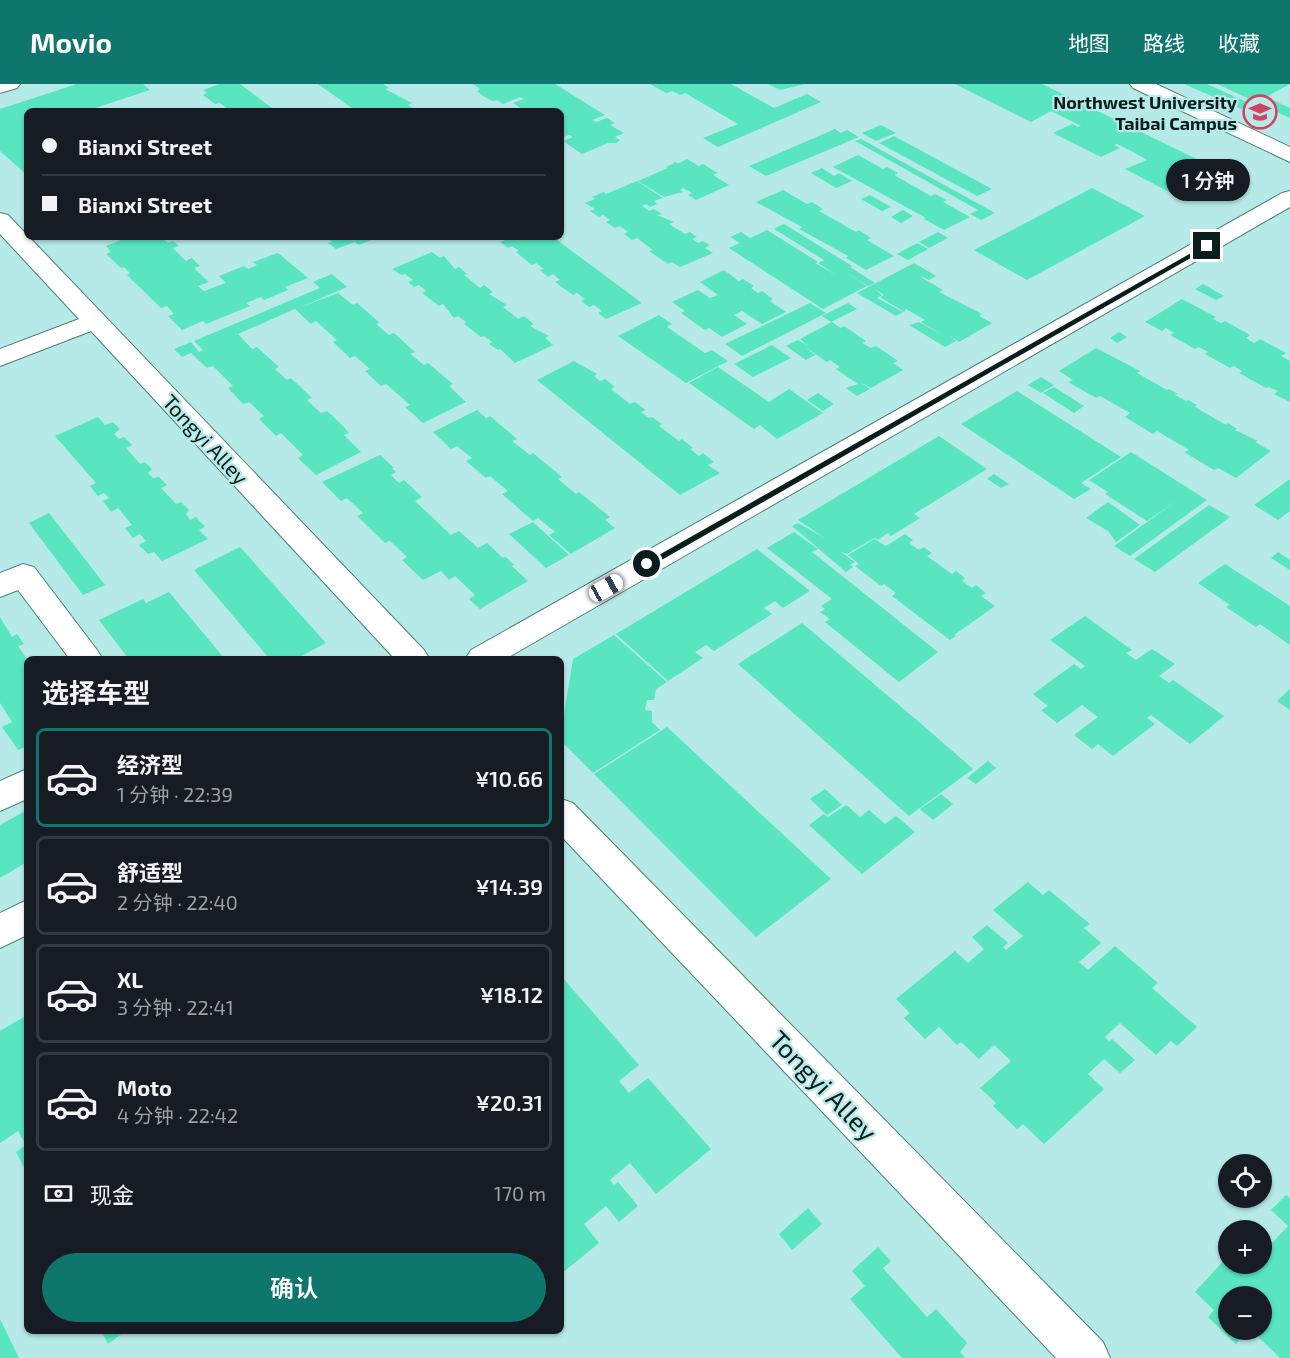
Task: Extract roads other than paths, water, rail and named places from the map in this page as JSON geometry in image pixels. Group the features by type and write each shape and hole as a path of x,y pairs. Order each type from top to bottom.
{"street":[{"path":"0,87 10,84"},
{"path":"1140,84 1290,155"},
{"path":"486,656 1290,198"},
{"name":"Tongyi Alley","path":"0,220 411,656"},
{"path":"0,358 95,321"},
{"path":"0,586 23,575 84,656"},
{"path":"0,797 24,785"},
{"name":"Tongyi Alley","path":"564,816 1087,1358"},
{"path":"0,932 24,918"}],"place":[{"name":"Northwest University Taibai Campus","path":"1260,112"}]}
